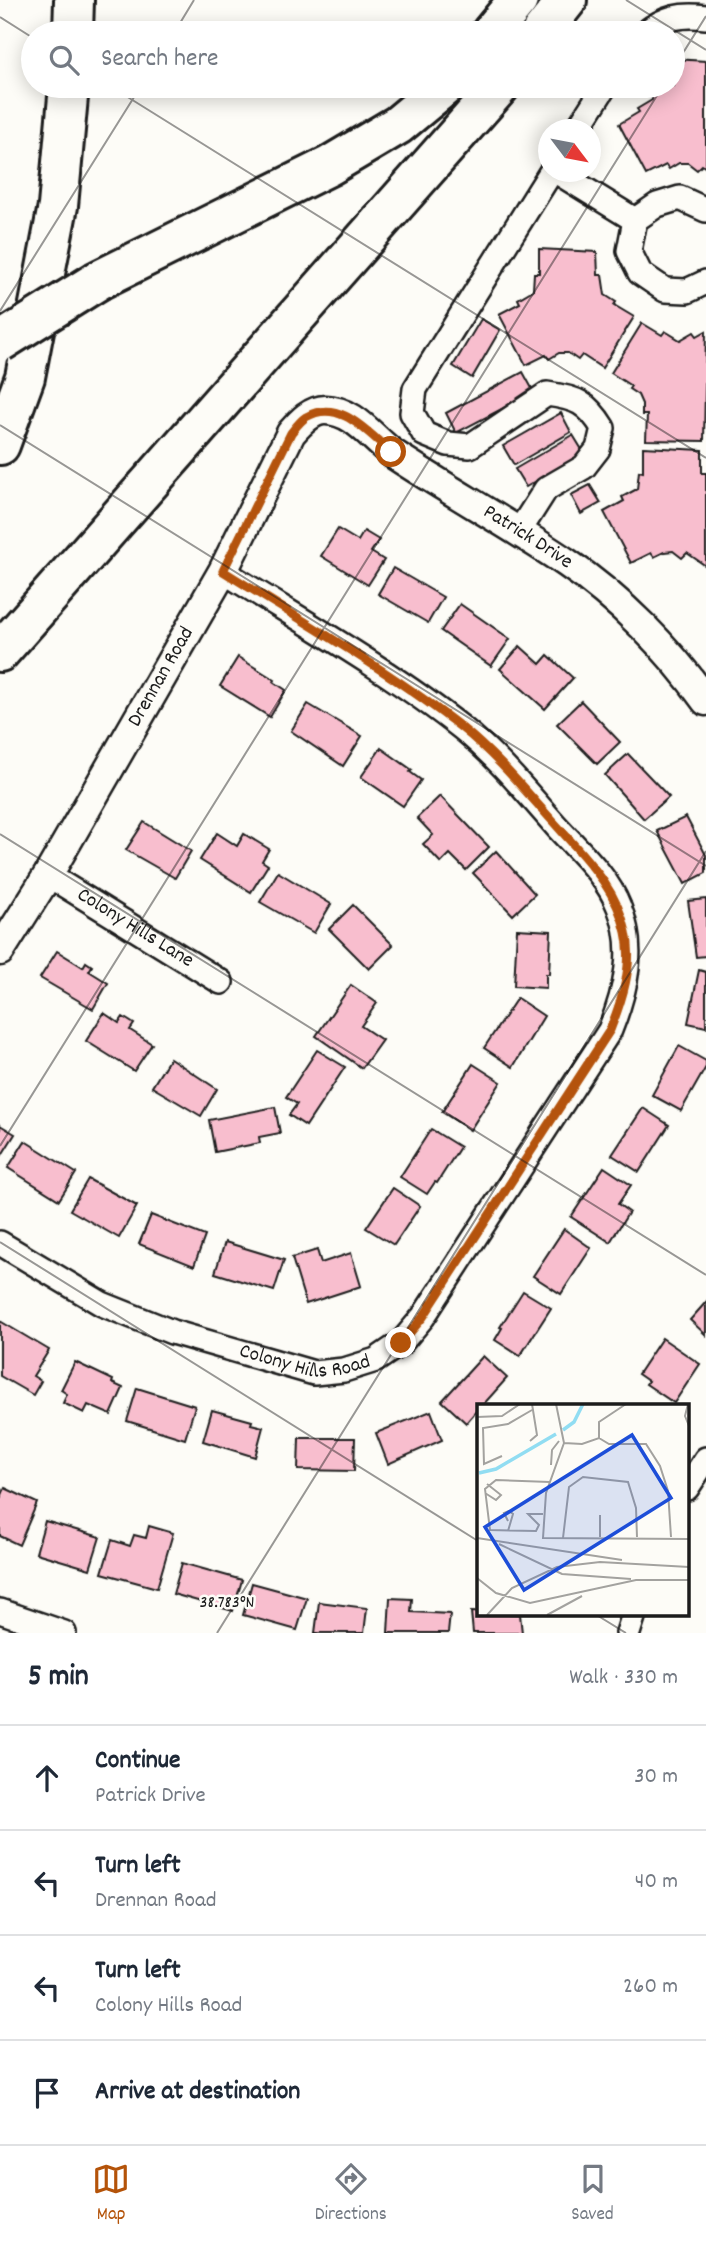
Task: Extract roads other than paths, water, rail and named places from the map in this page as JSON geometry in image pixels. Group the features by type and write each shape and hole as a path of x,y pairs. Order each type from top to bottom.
{"highway":[{"path":"73,21 74,0"},
{"path":"501,21 518,0"},
{"path":"550,21 567,0"},
{"path":"0,445 25,377 58,206 68,98"},
{"path":"0,342 99,280 329,166 398,125 431,98"},
{"path":"0,652 489,98"}],"street":[{"path":"664,21 684,14 706,17"},
{"path":"584,119 597,98"},
{"path":"518,533 547,489 584,467 598,449 603,428 593,411 573,397 547,394 470,446 448,444 424,434 412,413 415,389 545,182"},
{"path":"573,182 635,220"},
{"path":"706,210 680,198 657,205 635,220 629,251 640,273 664,290 687,291 706,282"},
{"name":"Patrick Drive","path":"324,410 350,416 391,452 568,563 597,586 670,654 706,701"},
{"name":"Drennan Road","path":"0,951 48,875 223,571 291,433 305,417 324,410"},
{"name":"Colony Hills Road","path":"0,1243 102,1304 172,1332 314,1373 344,1370 376,1360 401,1343 423,1317 610,1030 622,1001 628,967 627,935 619,906 603,878 492,755 419,696 223,571"},
{"name":"Colony Hills Lane","path":"48,875 221,982"},
{"path":"688,1486 706,1459"},
{"path":"0,1611 64,1633"},
{"path":"628,1633 633,1616"}]}
